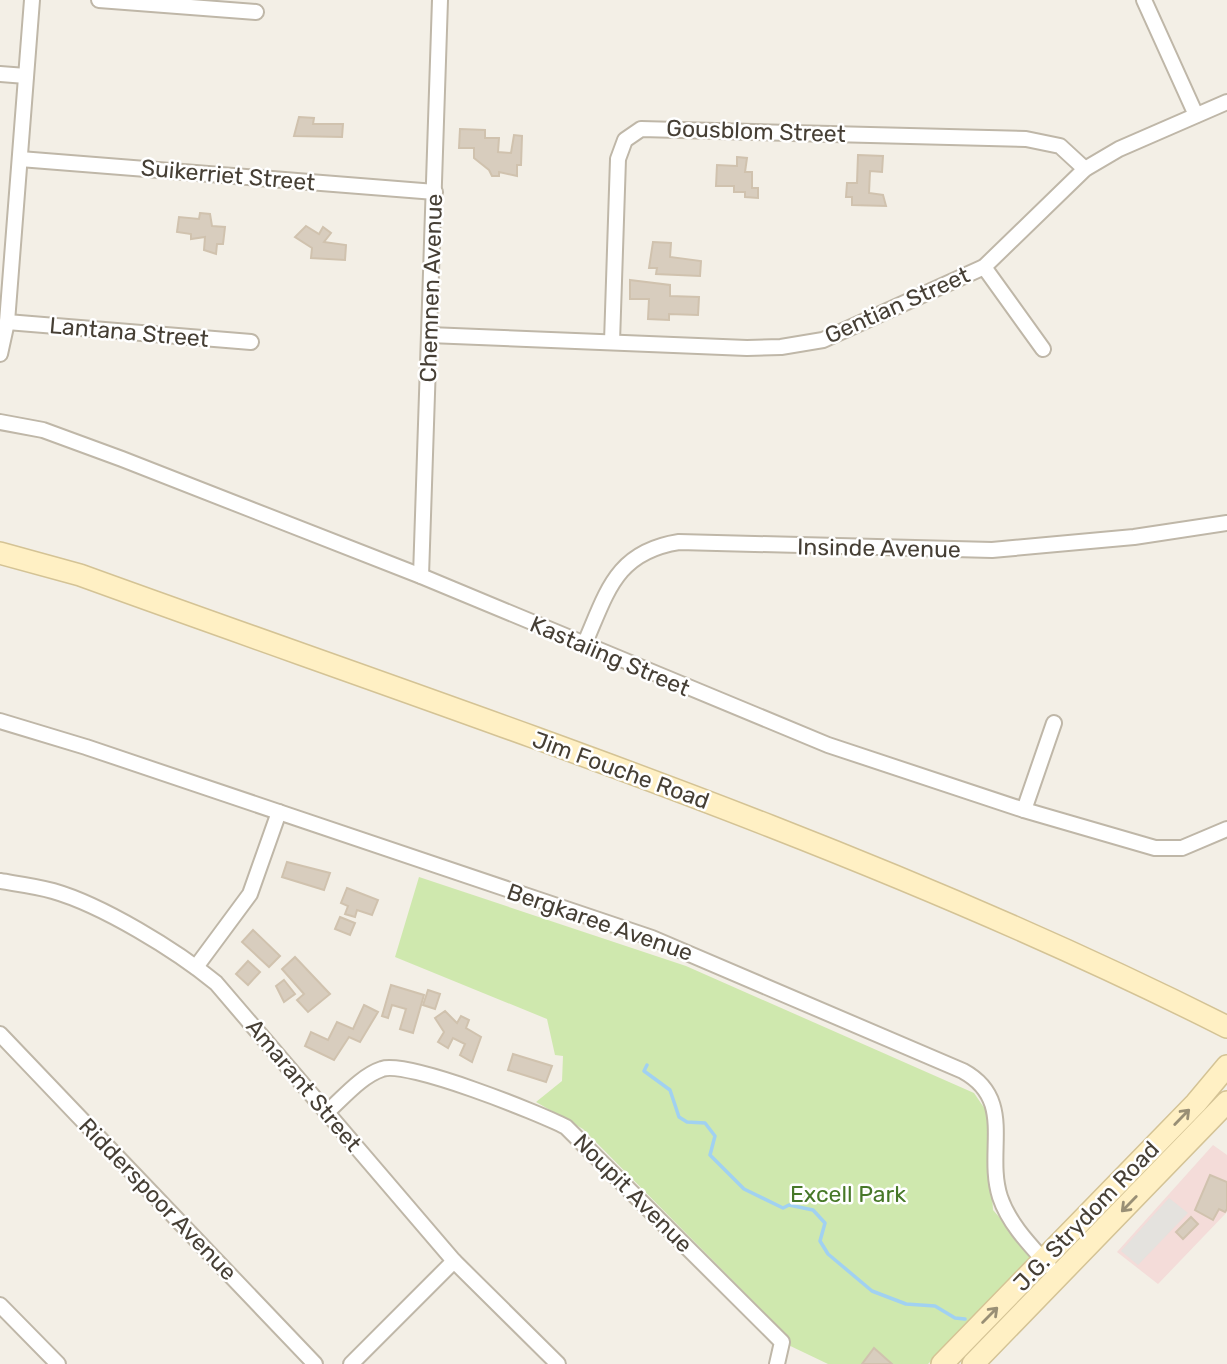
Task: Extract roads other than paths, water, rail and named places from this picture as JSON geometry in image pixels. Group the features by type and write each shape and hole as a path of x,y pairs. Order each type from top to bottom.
{"street":[{"path":"0,354 7,322 32,0"},
{"path":"99,0 256,12"},
{"name":"Chemnen Avenue","path":"421,576 440,0"},
{"path":"1144,0 1196,115"},
{"path":"0,74 26,76"},
{"name":"Gentian Street","path":"429,335 747,348 806,344 823,340 984,267 1085,169 1104,156 1227,102"},
{"name":"Gousblom Street","path":"612,342 618,159 625,140 641,129 1026,139 1059,146 1085,169"},
{"name":"Suikerriet Street","path":"20,159 435,192"},
{"path":"984,267 1043,349"},
{"name":"Lantana Street","path":"7,322 251,342"},
{"name":"Kastaiing Street","path":"0,422 57,434 421,576 828,745 1024,810 1170,849 1193,845 1227,829"},
{"name":"Insinde Avenue","path":"584,645 618,573 640,553 660,545 680,542 992,550 1095,541 1227,523"},
{"name":"Jim Fouche Road","path":"0,553 80,575 715,804 1038,937 1227,1027"},
{"name":"Bergkaree Avenue","path":"0,721 652,938 970,1074 988,1091 995,1106 996,1175 1004,1207 1059,1277"},
{"path":"1024,810 1054,723"},
{"path":"196,967 250,894 279,813"},
{"name":"Amarant Street","path":"0,881 54,891 77,901 196,967 227,995 454,1261 558,1364"},
{"name":"Ridderspoor Avenue","path":"0,1034 315,1364"},
{"name":"Noupit Avenue","path":"327,1112 373,1073 397,1066 525,1109 566,1128 782,1342 776,1364"},
{"name":"J.G. Strydom Road","path":"942,1364 1227,1066"},
{"name":"J.G. Strydom Road","path":"973,1364 1227,1102"},
{"path":"351,1364 454,1261"},
{"path":"0,1305 58,1364"}],"waterway":[{"path":"647,1065 644,1071 670,1090 679,1117 687,1122 705,1123 715,1136 710,1155 744,1189 783,1208 789,1205 813,1210 825,1223 820,1241 828,1254 872,1291 906,1304 935,1306 955,1318 965,1319"}],"park label":[{"name":"Excell Park","path":"848,1194"}]}
